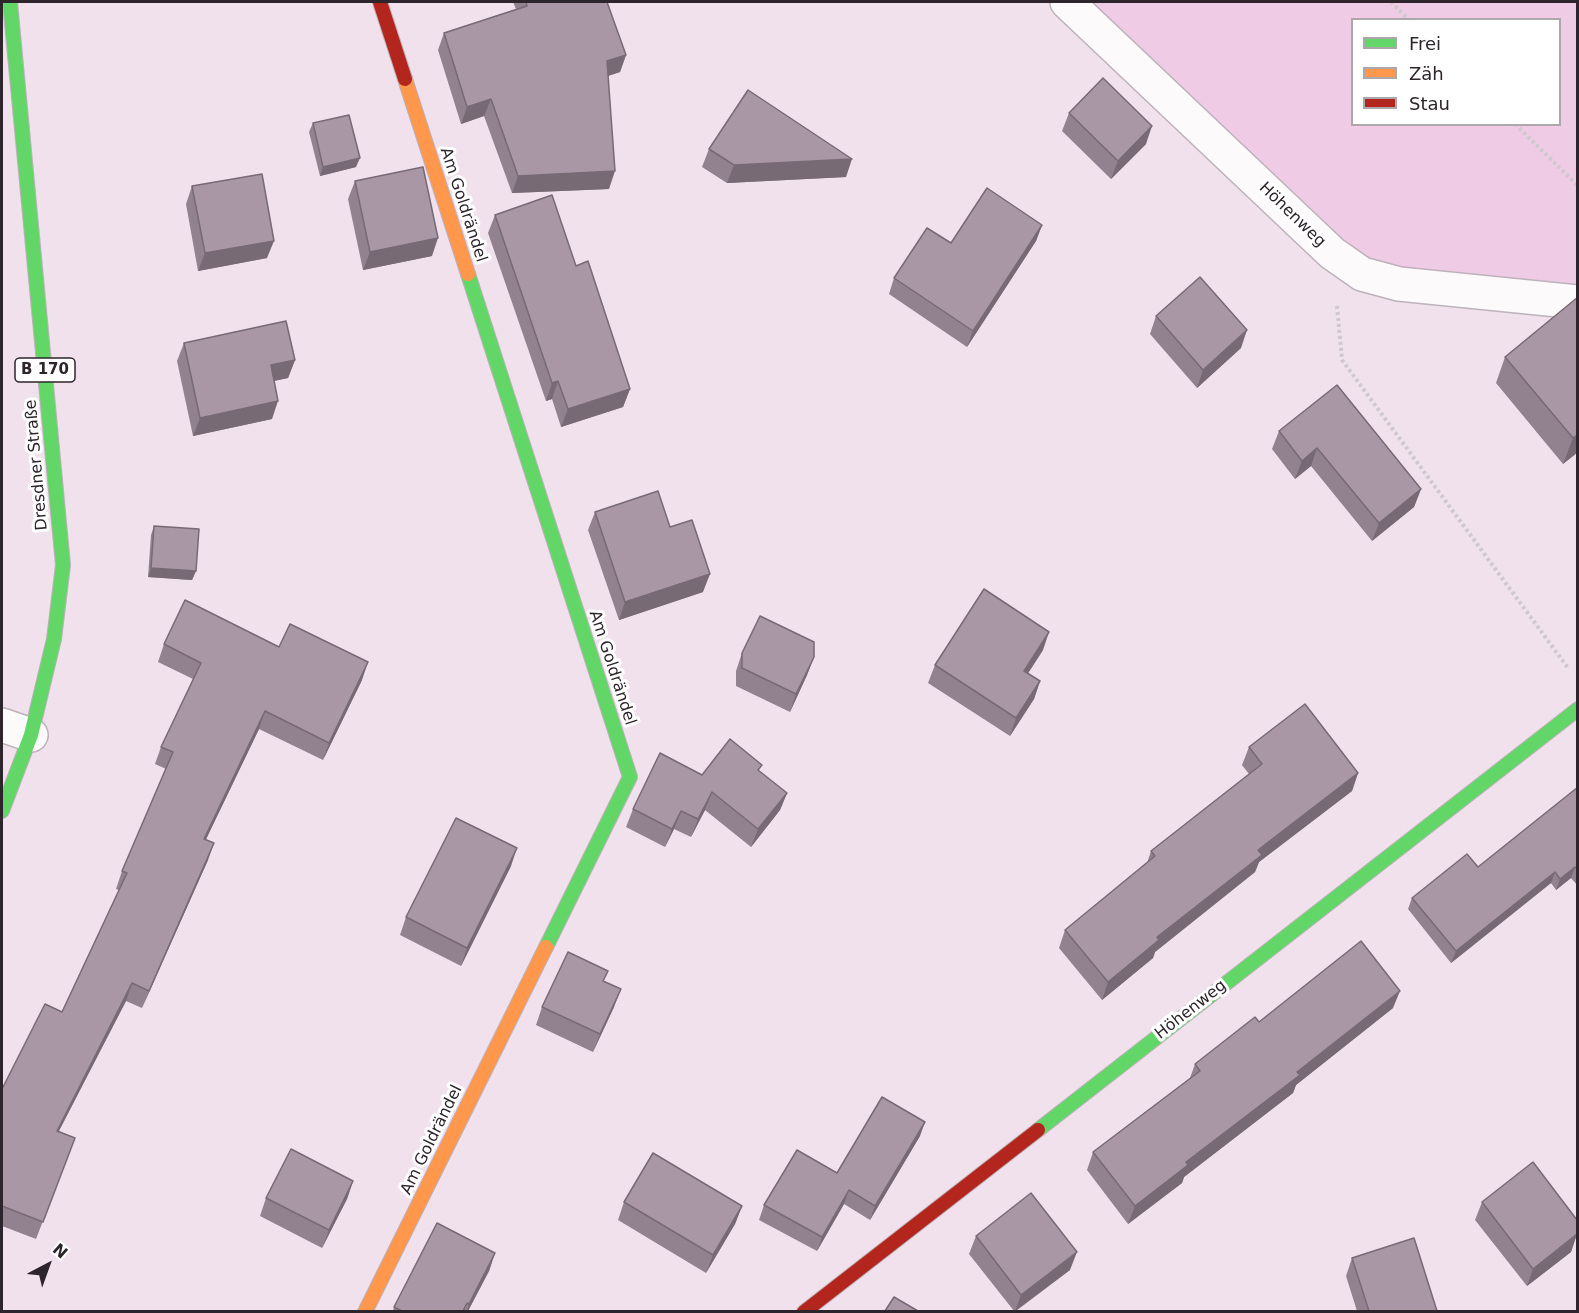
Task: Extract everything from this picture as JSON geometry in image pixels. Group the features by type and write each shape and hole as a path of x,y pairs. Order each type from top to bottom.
{"street":[{"name":"Dresdner Straße","path":"2,811 16,730 54,639 63,565 10,2"},
{"name":"Am Goldrändel","path":"365,1311 630,777 380,2"},
{"name":"Höhenweg","path":"1067,2 1332,253 1362,274 1399,284 1578,302"},
{"name":"Höhenweg","path":"804,1311 1578,709"}],"path":[{"path":"1391,2 1407,18"},
{"path":"1517,126 1578,186"},
{"path":"1332,253 1342,360 1570,671"}],"shaded area":[{"path":"1088,2 1577,2 1577,292 1390,271 1343,248"}],"building":[{"path":"526,2 607,2 626,55 607,61 615,171 518,176 491,99 467,107 444,33 527,6"},
{"path":"1103,78 1152,126 1118,161 1069,113"},
{"path":"748,90 852,159 734,165 709,149"},
{"path":"349,115 360,158 323,167 313,123"},
{"path":"423,167 438,238 370,252 355,181"},
{"path":"262,174 274,241 205,253 192,186"},
{"path":"987,188 1042,225 973,331 894,278 927,228 951,243"},
{"path":"552,195 576,266 588,261 630,389 568,409 558,381 552,383 495,215"},
{"path":"1200,277 1247,330 1203,370 1156,316"},
{"path":"1578,297 1578,435 1573,438 1505,357"},
{"path":"286,321 295,360 271,365 278,401 200,418 184,343"},
{"path":"1337,385 1421,489 1379,523 1317,448 1302,461 1279,431"},
{"path":"658,491 670,527 692,520 710,574 625,602 595,512"},
{"path":"154,526 199,529 196,571 151,568"},
{"path":"984,589 1049,632 1024,671 1040,681 1016,718 935,665"},
{"path":"185,600 279,647 290,624 368,662 329,743 265,711 204,839 214,843 149,991 132,983 57,1131 75,1138 43,1222 2,1206 2,1089 45,1004 62,1012 127,873 122,871 173,752 161,747 201,663 164,644"},
{"path":"760,616 814,642 814,657 796,694 742,668 742,653"},
{"path":"1305,704 1358,773 1258,850 1262,855 1157,937 1159,940 1108,982 1065,930 1155,856 1151,851 1262,764 1249,747"},
{"path":"730,739 762,765 758,770 787,793 758,829 712,792 698,819 681,811 672,829 633,809 660,753 702,775"},
{"path":"1578,787 1578,869 1575,867 1560,879 1555,872 1456,951 1412,898 1467,854 1478,867"},
{"path":"456,818 517,848 467,948 406,917"},
{"path":"1361,941 1400,991 1297,1072 1300,1075 1186,1162 1188,1165 1135,1206 1093,1152 1200,1071 1195,1064 1255,1017 1259,1022"},
{"path":"568,952 608,971 603,981 621,989 600,1034 542,1007"},
{"path":"882,1097 925,1122 875,1206 849,1190 822,1237 764,1205 797,1150 837,1173"},
{"path":"291,1149 353,1181 329,1230 266,1198"},
{"path":"653,1153 742,1206 713,1255 624,1202"},
{"path":"1533,1162 1577,1220 1577,1234 1533,1269 1482,1202"},
{"path":"1031,1193 1077,1252 1021,1295 976,1236"},
{"path":"437,1223 495,1253 469,1304 467,1303 463,1311 402,1311 394,1307"},
{"path":"1414,1238 1437,1311 1369,1311 1352,1258"},
{"path":"894,1297 918,1311 885,1311"}],"traffic: fast":[{"path":"2,811 31,735 54,639 63,565 10,2"},
{"path":"468,274 630,777 546,947"},
{"path":"1038,1130 1578,709"}],"traffic: slow":[{"path":"405,79 468,274"},
{"path":"365,1312 546,947"}],"traffic: jam":[{"path":"380,2 405,79"},
{"path":"804,1312 1038,1130"}]}
